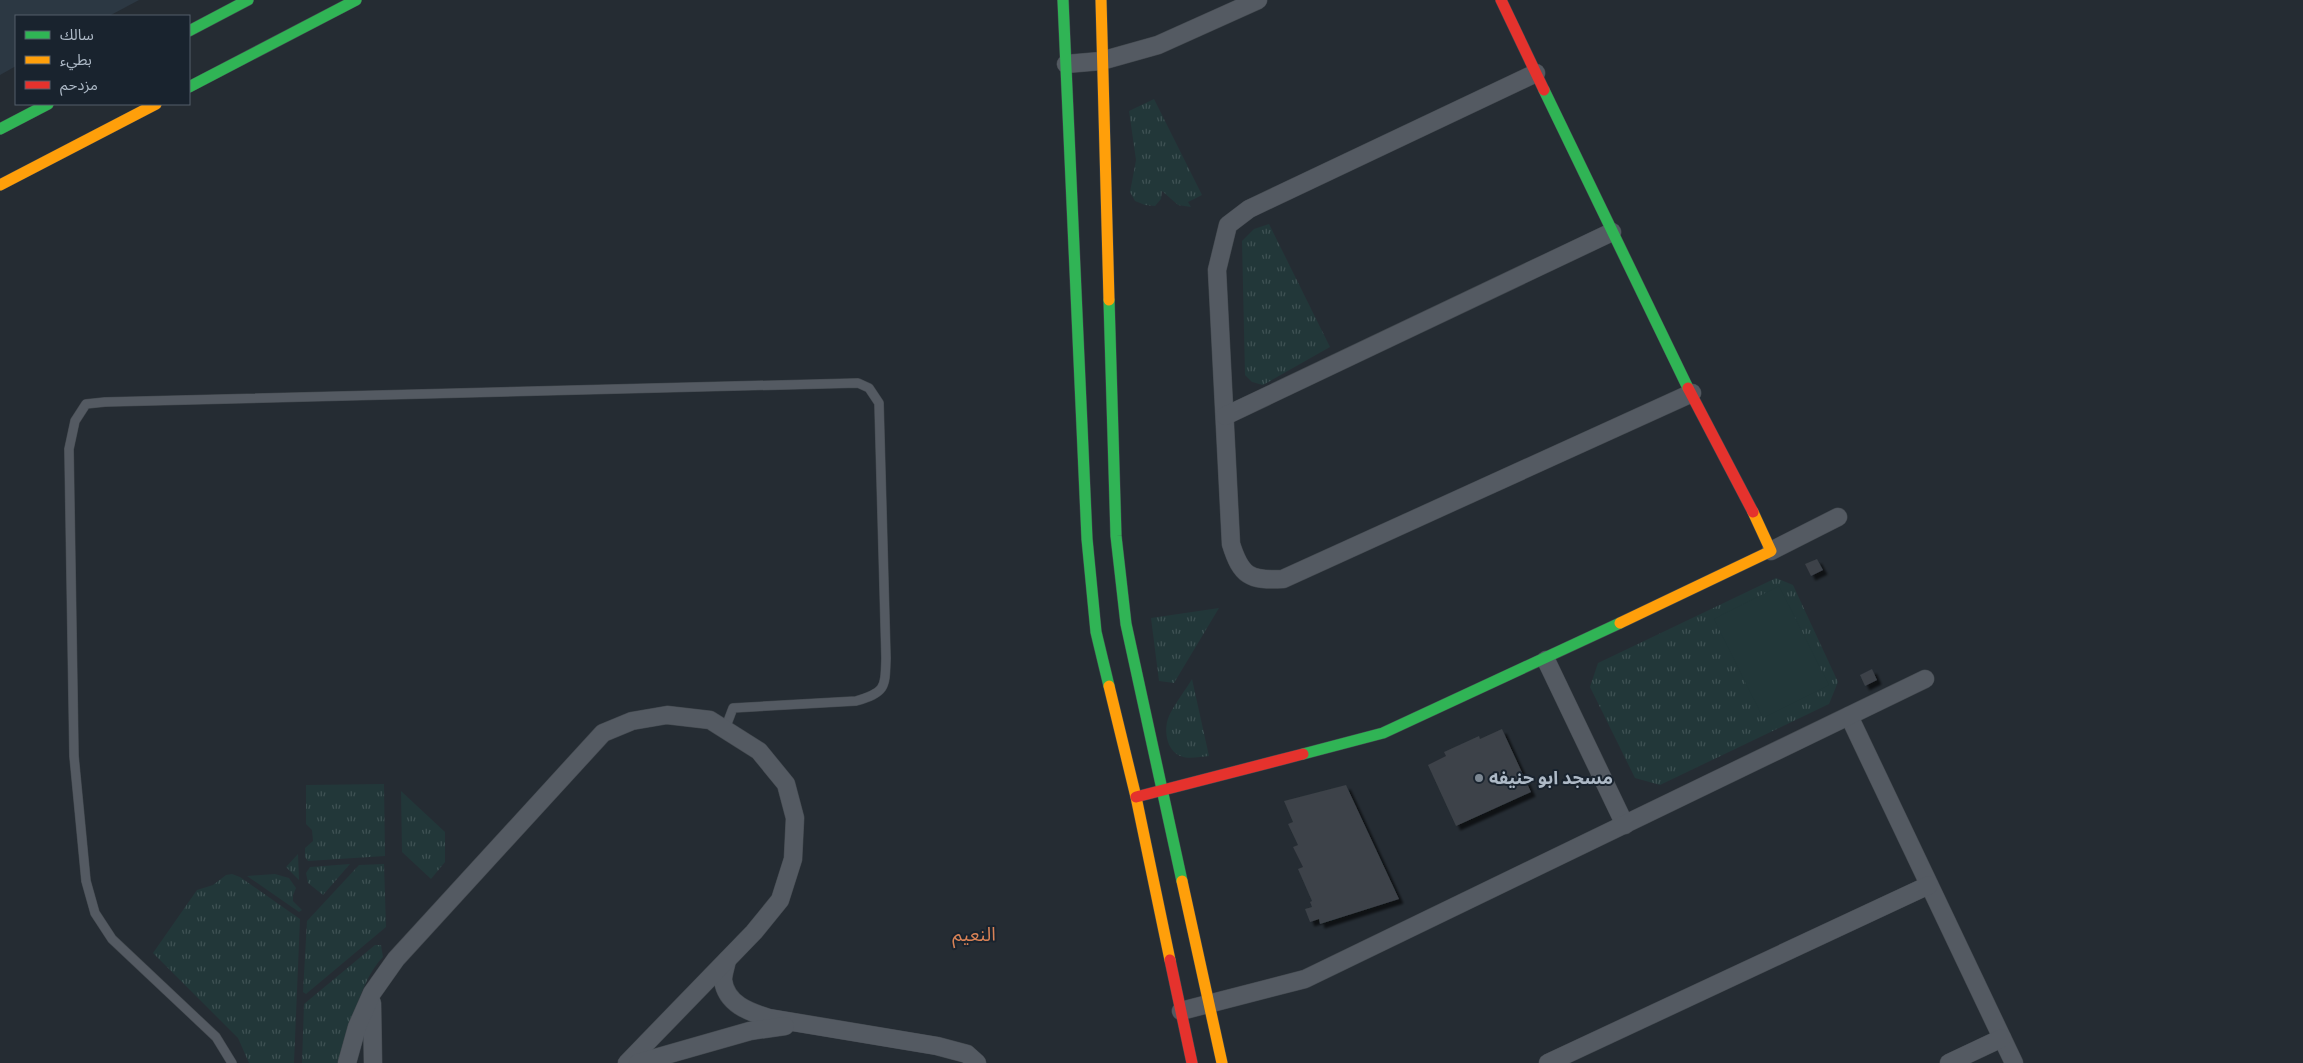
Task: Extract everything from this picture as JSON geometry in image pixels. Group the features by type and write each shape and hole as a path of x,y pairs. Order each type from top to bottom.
{"main road":[{"path":"190,29 248,0"},
{"path":"190,86 356,0"},
{"path":"1063,0 1086,539 1096,632 1136,797 1192,1063"},
{"path":"1101,0 1101,61 1116,536 1126,624 1222,1063"},
{"path":"1136,797 1383,733 1546,660 1771,551 1743,491 1678,370 1501,0"},
{"path":"0,129 46,105"},
{"path":"0,185 154,105"}],"street":[{"path":"1066,64 1101,61 1158,45 1258,0"},
{"path":"1536,73 1249,209 1228,225 1217,270 1231,544 1237,565 1249,576 1266,580 1283,579 1692,393"},
{"path":"1225,416 1612,232"},
{"path":"1771,551 1838,517"},
{"path":"1546,660 1625,826"},
{"path":"1181,1011 1305,979 1625,826 1925,678"},
{"path":"347,1063 357,1027 372,993 396,959 603,733 632,721 667,716 710,720 759,751 786,784 795,818 793,859 780,900 727,960 627,1063"},
{"path":"1849,716 2014,1063"},
{"path":"1548,1063 1929,885"},
{"path":"727,960 723,979 730,998 746,1011 769,1018 937,1046 967,1054 977,1063"},
{"path":"372,993 373,1063"},
{"path":"638,1063 750,1031 803,1024"},
{"path":"1949,1063 2002,1038"}],"lane":[{"path":"232,1063 216,1037 112,939 95,914 86,881 74,756 69,449 75,420 86,404 858,383 869,388 879,403 886,658 885,682 875,695 856,701 733,708 725,729"}],"shaded area":[{"path":"0,0 139,0 111,15 15,15 15,67 0,75"}],"green space":[{"path":"1154,99 1202,195 1188,202 1191,207 1178,205 1162,191 1161,199 1155,206 1145,205 1135,201 1130,192 1136,160 1129,111"},
{"path":"1269,224 1330,347 1263,385 1252,382 1245,375 1242,241 1254,229"},
{"path":"1776,578 1793,585 1838,682 1829,704 1660,785 1635,778 1590,687 1598,663"},
{"path":"1779,586 1829,685 1763,718 1714,619"},
{"path":"1219,608 1174,683 1159,681 1151,618"},
{"path":"1192,679 1209,756 1189,758 1178,755 1170,747 1166,726 1174,706"},
{"path":"384,784 385,856 308,861 305,857 305,848 313,841 312,830 306,824 306,785"},
{"path":"401,791 445,832 445,862 431,879 402,852"},
{"path":"298,854 299,879 299,880 286,867"},
{"path":"350,864 323,895 308,883 306,873 310,867"},
{"path":"384,864 386,927 306,994 303,992 307,921 359,865"},
{"path":"232,874 240,877 300,919 294,1063 249,1063 238,1038 153,953 197,890 213,885 226,875"},
{"path":"275,874 289,878 296,888 293,901 302,910 299,912 247,876"},
{"path":"375,945 381,945 383,957 368,979 356,1007 341,1063 302,1063 304,1004"}],"building":[{"path":"1817,559 1823,570 1811,576 1805,564"},
{"path":"1872,669 1877,680 1865,686 1860,675"},
{"name":"مسجد ابو حنيفه","path":"1502,729 1531,792 1456,826 1428,765 1446,756 1444,752 1479,736 1480,739"},
{"path":"1346,785 1399,899 1320,924 1319,919 1310,922 1305,909 1312,907 1310,902 1312,901 1298,869 1303,867 1293,847 1298,845 1288,824 1293,822 1284,801"}],"traffic: fast":[{"path":"190,30 248,0"},
{"path":"190,86 356,0"},
{"path":"1063,0 1087,539 1096,632 1109,686"},
{"path":"1544,90 1688,388"},
{"path":"0,129 46,105"},
{"path":"1109,300 1116,536 1126,624 1182,881"},
{"path":"1303,754 1383,733 1620,623"}],"traffic: slow":[{"path":"1101,0 1109,300"},
{"path":"0,185 154,105"},
{"path":"1620,623 1771,551 1753,512"},
{"path":"1109,686 1136,797 1170,960"},
{"path":"1182,881 1222,1063"}],"traffic: jam":[{"path":"1501,0 1544,90"},
{"path":"1688,388 1753,512"},
{"path":"1136,797 1303,754"},
{"path":"1170,960 1192,1063"}],"place":[{"name":"مسجد ابو حنيفه","path":"1479,778"}],"district":[{"name":"النعيم","path":"974,934"}]}
